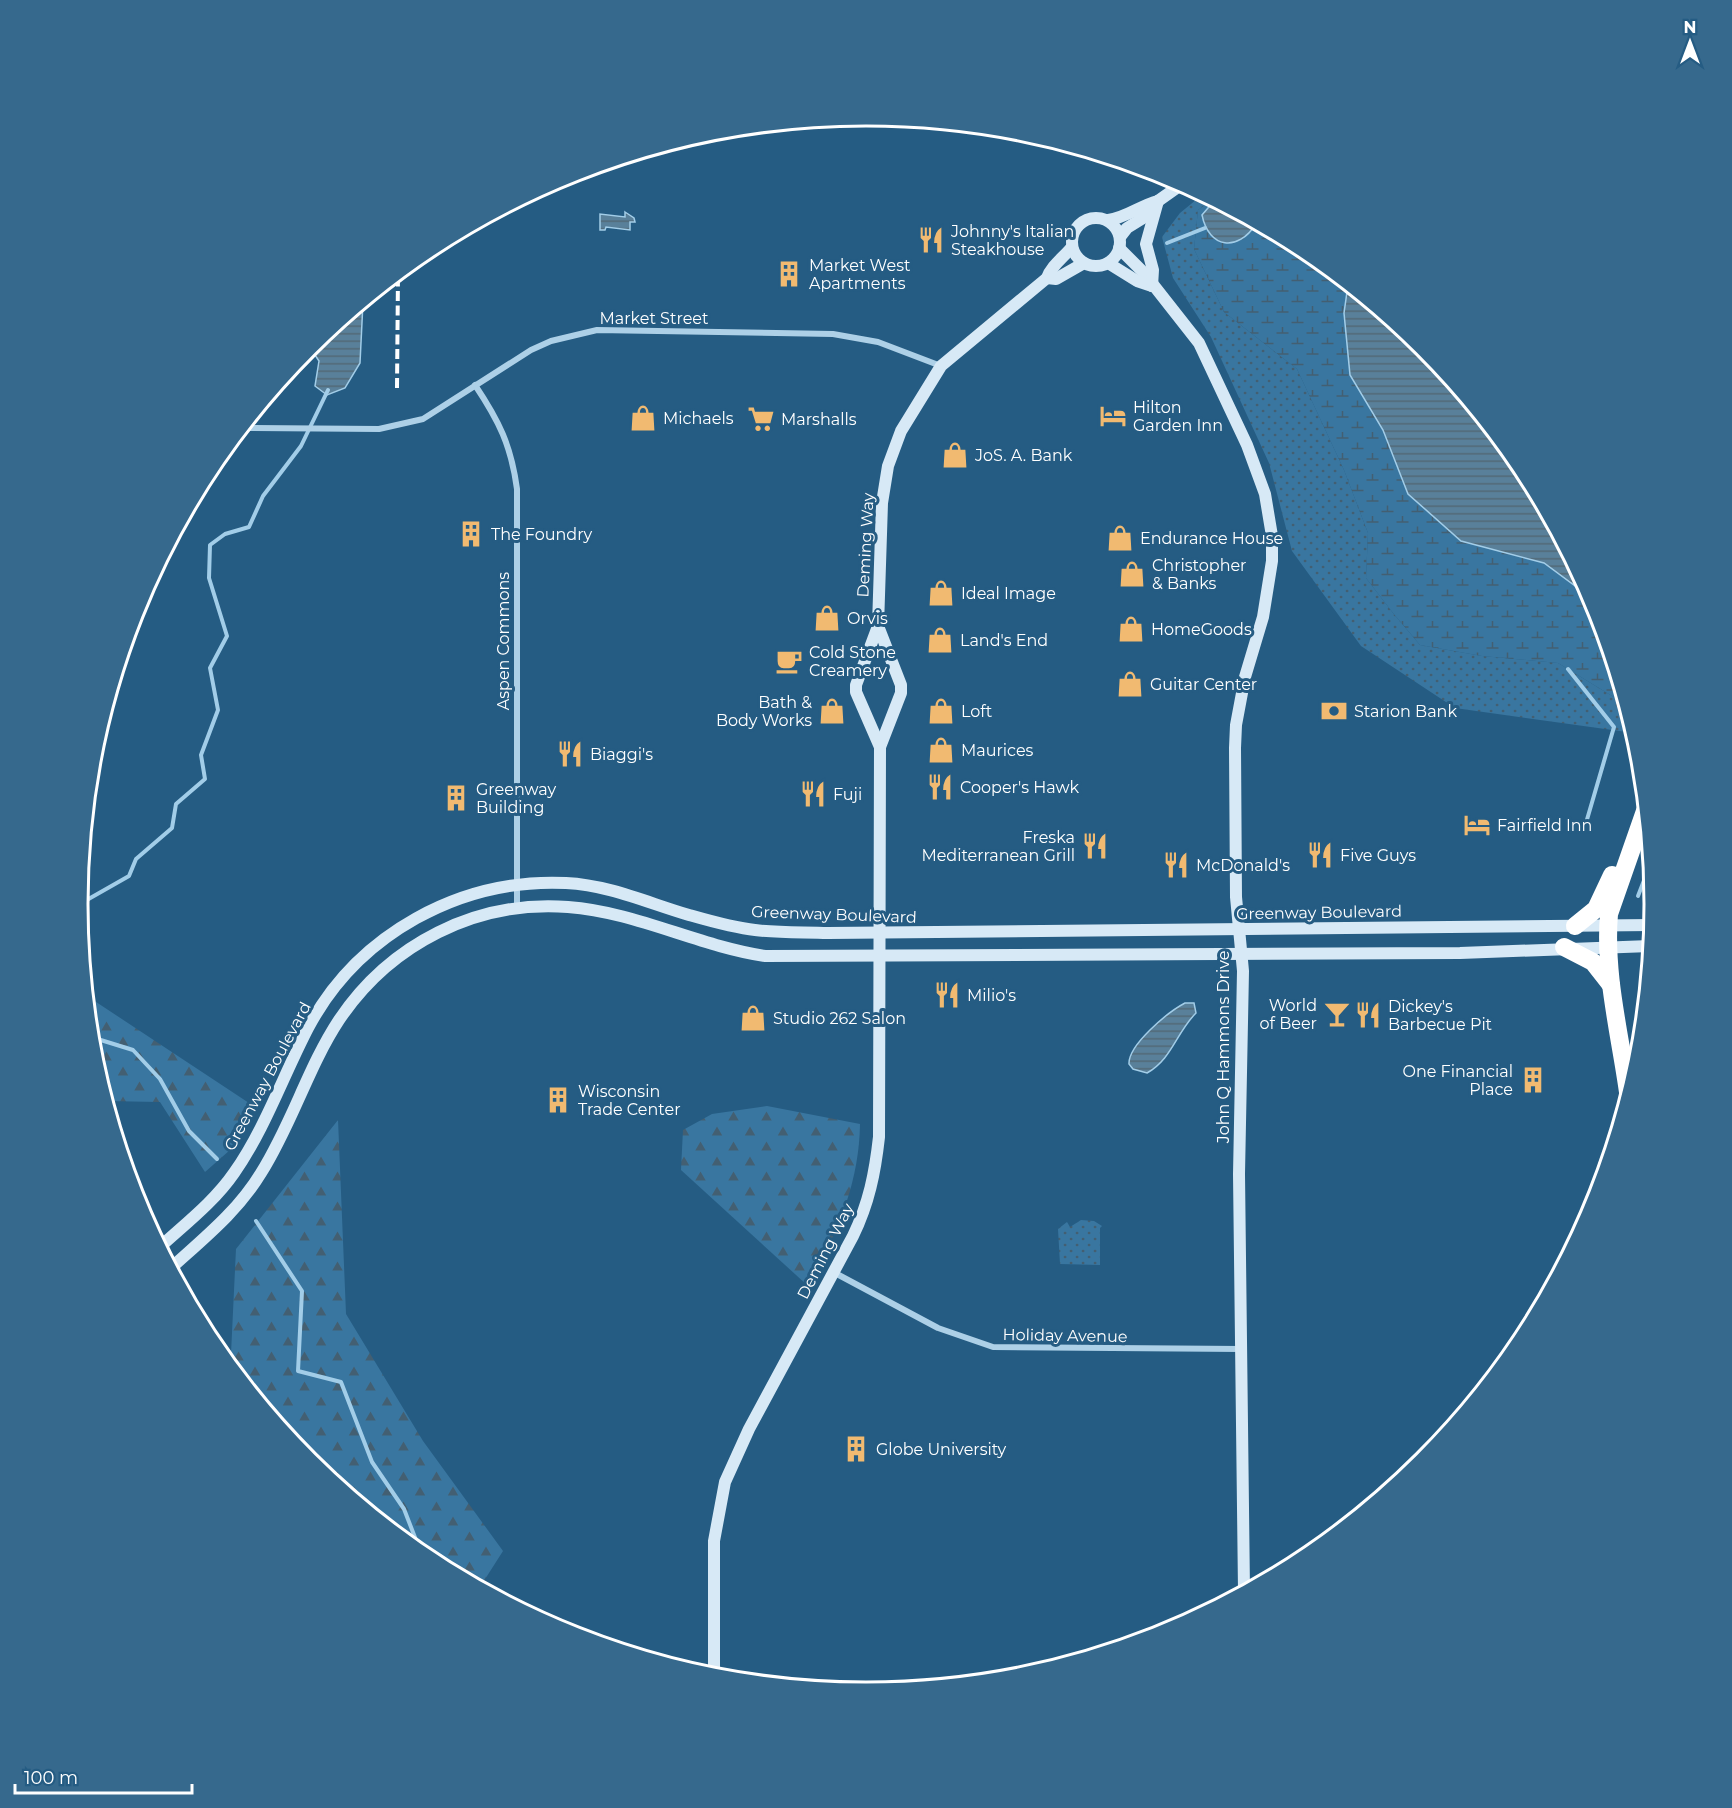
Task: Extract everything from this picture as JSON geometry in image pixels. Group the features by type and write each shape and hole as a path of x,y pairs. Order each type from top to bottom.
{"highway":[{"path":"1575,926 1596,909 1638,809"},
{"path":"1625,1073 1611,985 1608,926 1615,896 1639,827"},
{"path":"1564,947 1593,962 1611,985"}],"street":[{"path":"1158,201 1142,205 1119,219 1108,220 1097,217 1079,223 1072,235 1072,248 1084,263 1096,266 1107,263 1128,228 1148,215 1158,201 1173,190"},
{"path":"1152,286 1153,270 1146,244 1158,201"},
{"path":"1108,220 1120,243"},
{"name":"John Q Hammons Drive","path":"1120,243 1152,286 1181,319 1211,364 1258,471 1269,516 1272,561 1269,587 1236,724 1238,929 1241,954 1241,1349 1244,1583"},
{"name":"Deming Way","path":"880,747 856,692 856,685 878,626 880,515 888,466 901,430 941,366 1047,278 1050,270 1060,263 1072,248"},
{"name":"Deming Way","path":"1047,278 1056,279 1084,263"},
{"name":"John Q Hammons Drive","path":"1107,263 1137,281 1152,286"},
{"name":"Market Street","path":"251,428 379,429 423,419 475,385 551,341 597,330 833,334 878,342 941,366"},
{"name":"Aspen Commons","path":"475,385 499,421 514,463 517,489 517,907"},
{"name":"Deming Way","path":"714,1667 714,1541 725,1482 749,1429 834,1273 864,1212 875,1171 879,1137 880,747 901,693 901,685 878,626"},
{"name":"Greenway Boulevard","path":"166,1241 213,1198 233,1174 256,1136 309,1026 337,983 357,962 393,932 453,900 516,884 590,885 690,915 756,930 879,934 1643,925"},
{"path":"177,1263 236,1208 250,1190 274,1150 328,1039 361,991 385,967 412,946 439,931 491,912 517,907 569,907 598,911 731,951 765,956 1460,953 1564,947 1642,946"},
{"name":"Holiday Avenue","path":"834,1273 938,1328 993,1347 1241,1349"}],"green space":[{"path":"1195,200 1205,205 1198,210 1194,249 1224,312 1297,369 1344,470 1368,533 1366,578 1420,645 1482,656 1558,663 1615,698 1624,732 1455,708 1361,646 1292,551 1269,463 1211,337 1173,278 1162,237 1180,213"},
{"path":"1205,205 1255,231 1339,287 1379,319 1451,391 1483,431 1539,515 1584,606 1615,698 1558,663 1482,656 1420,645 1366,578 1368,533 1344,470 1297,369 1224,312 1194,249 1198,210"},
{"path":"95,1001 252,1105 230,1150 205,1172 160,1102 114,1101 103,1056"},
{"path":"767,1106 860,1124 859,1146 851,1188 837,1228 807,1285 681,1170 683,1130 712,1114"},
{"path":"338,1120 346,1314 423,1441 503,1551 484,1581 434,1550 353,1489 281,1417 249,1377 231,1352 236,1249"},
{"path":"1081,1220 1094,1221 1102,1226 1100,1228 1100,1265 1060,1264 1058,1229 1067,1222 1070,1227"}],"shaded area":[{"path":"1209,207 1252,229 1241,239 1225,243 1211,235 1202,215"},
{"path":"625,212 634,218 635,222 630,222 630,230 606,227 605,230 600,230 600,214 625,217"},
{"path":"1347,293 1379,319 1451,391 1512,472 1539,515 1575,586 1544,563 1461,541 1408,494 1383,430 1350,375 1344,313"},
{"path":"363,311 360,363 345,388 327,395 315,386 319,361 315,355"},
{"path":"1185,1003 1194,1003 1196,1013 1162,1061 1147,1073 1133,1069 1129,1064 1130,1056 1142,1039 1160,1021"}],"waterway":[{"path":"1167,243 1205,228"},
{"path":"88,899 129,876 136,859 172,828 176,804 205,779 201,755 218,710 210,668 227,636 209,578 210,545 225,534 249,527 263,496 301,446 328,390"},
{"path":"1568,669 1614,727 1586,823"},
{"path":"1638,896 1643,883"},
{"path":"100,1040 133,1050 160,1079 189,1131 217,1159"},
{"path":"256,1221 302,1291 298,1371 341,1382 372,1462 404,1509 415,1536"}],"railway":[{"path":"397,388 398,284"}],"place":[{"name":"Johnny's Italian Steakhouse","path":"931,240"},
{"name":"Market West Apartments","path":"789,274"},
{"name":"Hilton Garden Inn","path":"1113,416"},
{"name":"Michaels","path":"643,418"},
{"name":"Marshalls","path":"761,419"},
{"name":"JoS. A. Bank","path":"955,455"},
{"name":"The Foundry","path":"471,534"},
{"name":"Endurance House","path":"1120,538"},
{"name":"Christopher & Banks","path":"1132,574"},
{"name":"Ideal Image","path":"941,593"},
{"name":"Orvis","path":"827,618"},
{"name":"HomeGoods","path":"1131,629"},
{"name":"Land's End","path":"940,640"},
{"name":"Cold Stone Creamery","path":"789,661"},
{"name":"Guitar Center","path":"1130,684"},
{"name":"Bath & Body Works","path":"832,711"},
{"name":"Loft","path":"941,711"},
{"name":"Starion Bank","path":"1334,711"},
{"name":"Maurices","path":"941,750"},
{"name":"Biaggi's","path":"570,754"},
{"name":"Cooper's Hawk","path":"940,787"},
{"name":"Fuji","path":"813,794"},
{"name":"Greenway Building","path":"456,798"},
{"name":"Fairfield Inn","path":"1477,825"},
{"name":"Freska Mediterranean Grill","path":"1095,846"},
{"name":"Five Guys","path":"1320,855"},
{"name":"McDonald's","path":"1176,865"},
{"name":"Milio's","path":"947,995"},
{"name":"World of Beer","path":"1337,1014"},
{"name":"Dickey's Barbecue Pit","path":"1368,1015"},
{"name":"Studio 262 Salon","path":"753,1018"},
{"name":"One Financial Place","path":"1533,1080"},
{"name":"Wisconsin Trade Center","path":"558,1100"},
{"name":"Globe University","path":"856,1449"}]}
